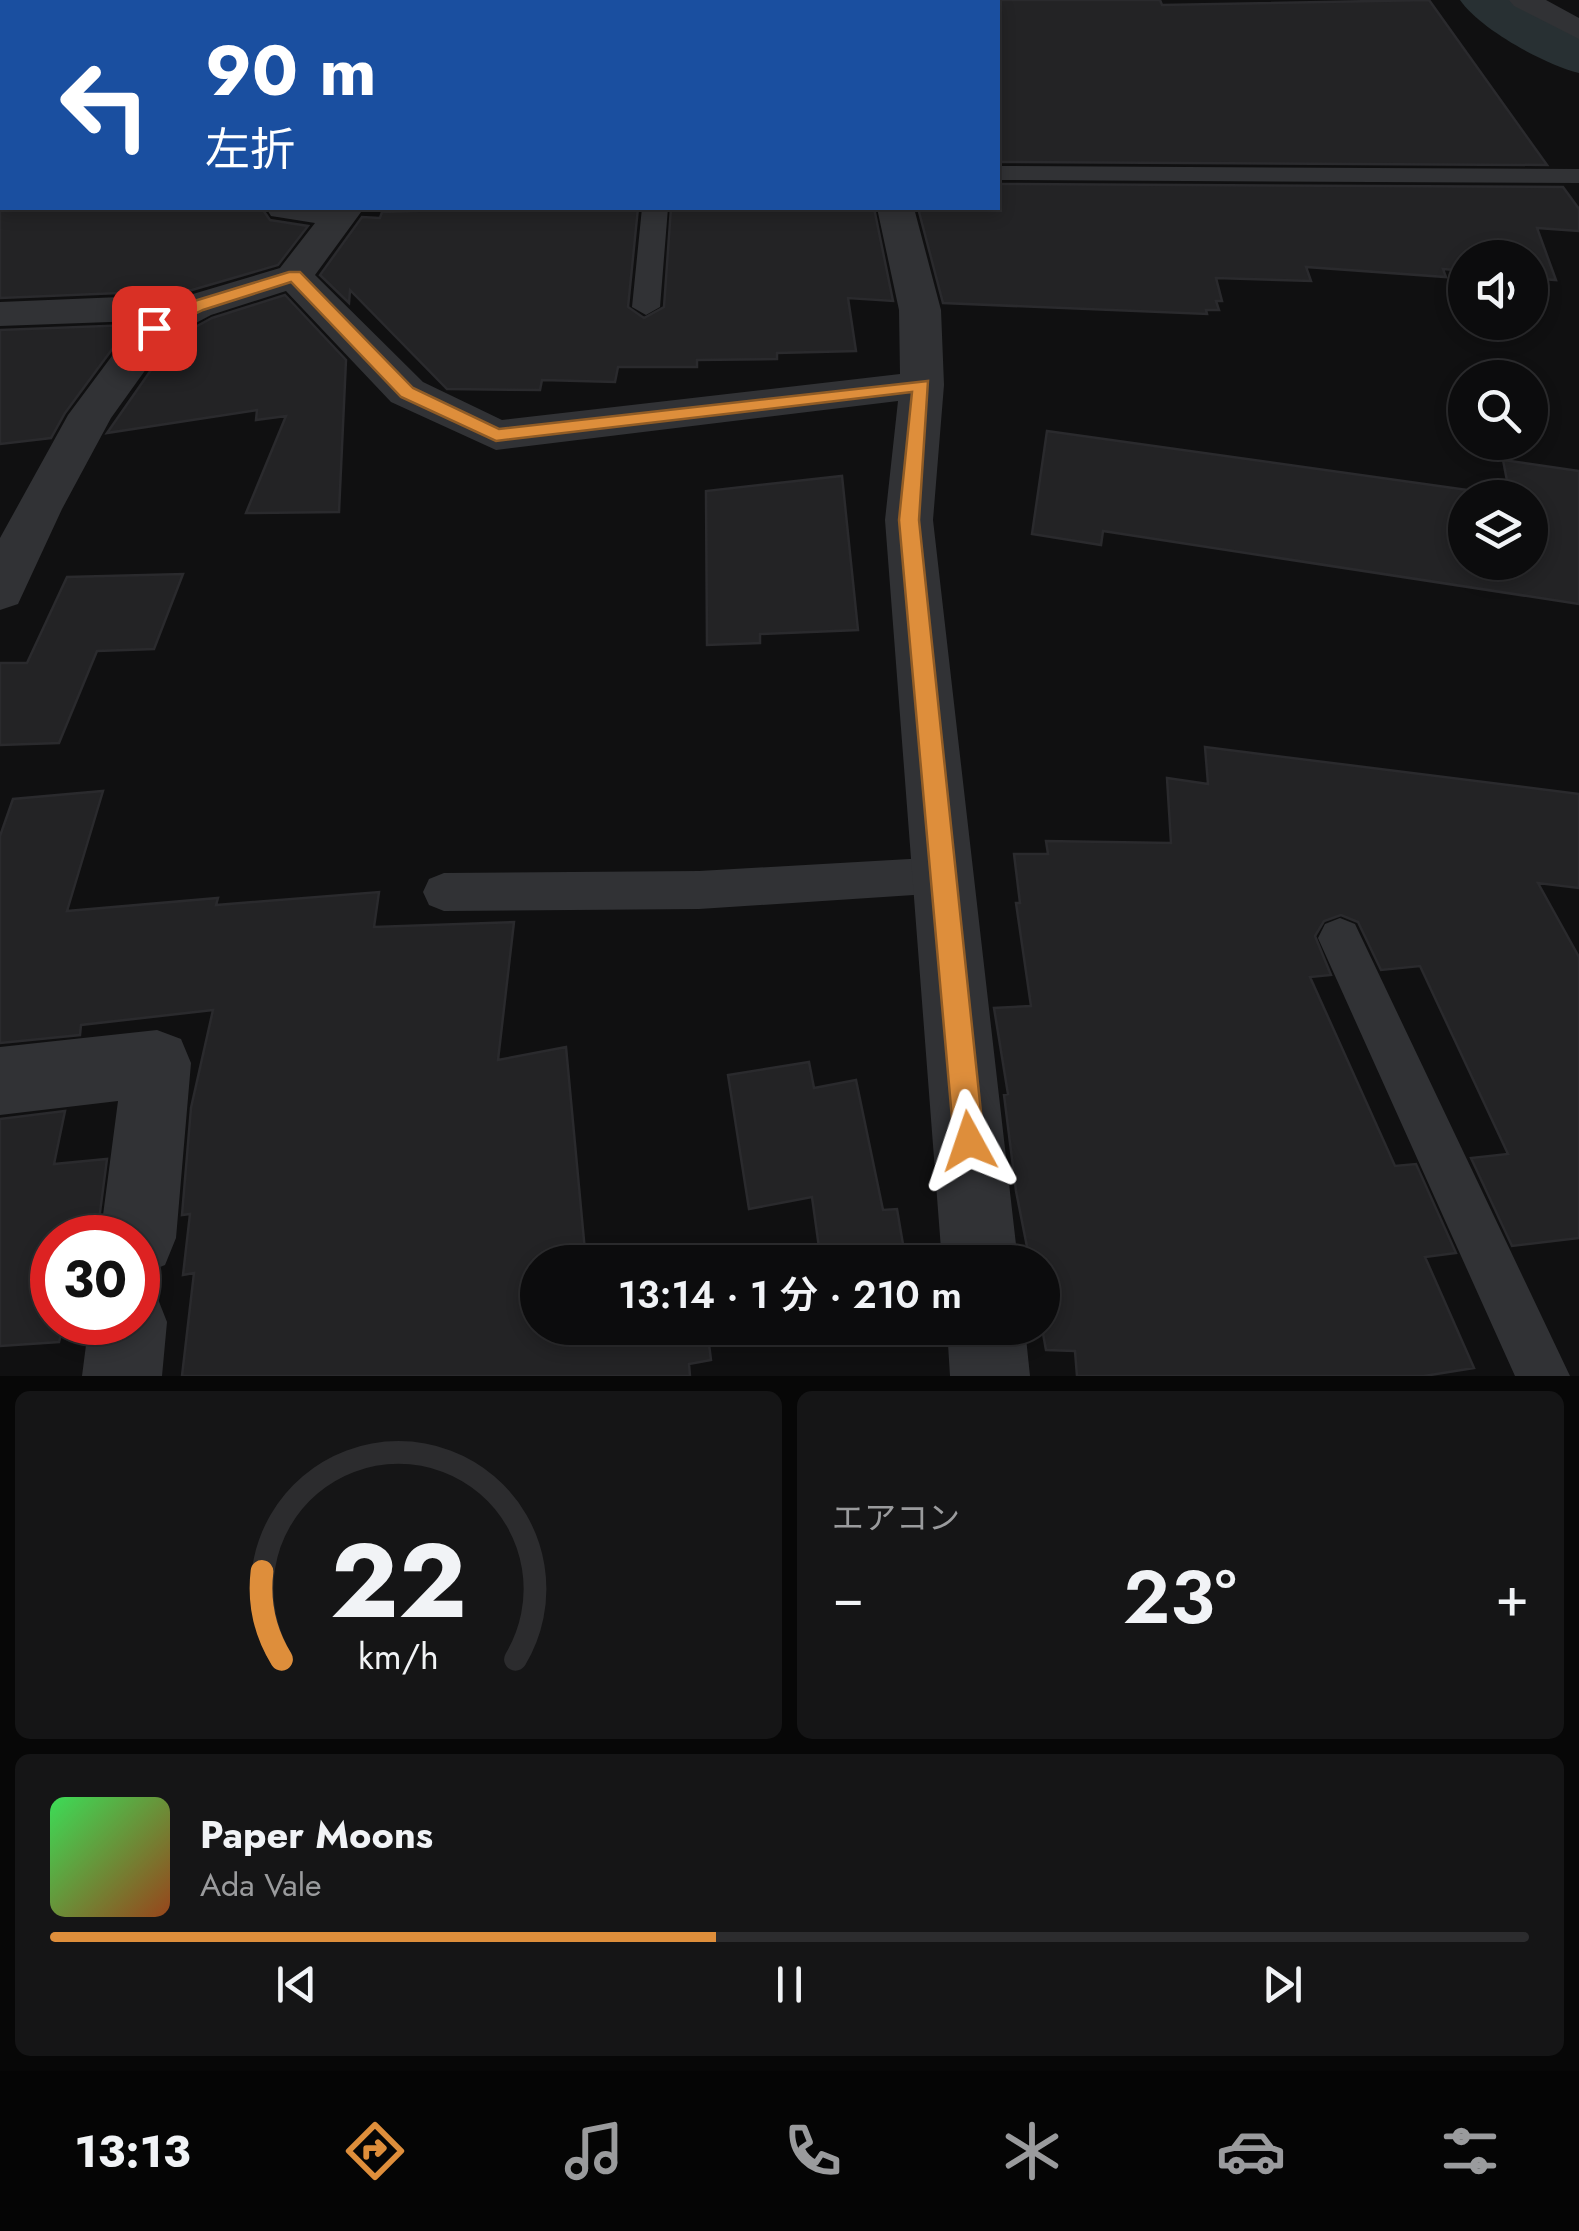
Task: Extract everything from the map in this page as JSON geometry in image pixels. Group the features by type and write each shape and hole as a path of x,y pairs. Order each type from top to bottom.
{"street":[{"path":"1524,0 1579,30"},
{"path":"896,210 920,310 922,385 909,520 978,1245"},
{"path":"0,591 19,510 154,328 197,306 294,276 343,211"},
{"path":"294,276 407,392 496,435 922,385"},
{"path":"0,314 197,306"},
{"path":"0,1081 157,1064 141,1215"},
{"path":"122,1376 125,1345"},
{"path":"987,1345 990,1376"}],"lane":[{"path":"1000,173 1579,176"},
{"path":"646,307 654,210"},
{"path":"444,892 699,890 944,875"},
{"path":"1340,938 1543,1376"}],"building":[{"path":"1000,0 1160,0 1162,5 1429,0 1547,165 1000,162"},
{"path":"1000,184 1563,187 1579,209 1579,231 1537,228 1541,240 1448,240 1448,269 1443,269 1446,277 1306,267 1311,281 1216,278 1222,301 1216,301 1219,310 1206,310 1207,314 943,303 919,210 1000,210"},
{"path":"0,210 263,210 270,220 308,226 278,265 192,290 0,298"},
{"path":"638,210 628,307 644,318 664,307 671,210 874,210 893,301 848,298 856,351 777,353 777,359 697,360 697,367 618,367 615,382 542,380 540,390 447,389 350,290 349,303 320,275 362,217 380,218 382,212"},
{"path":"1548,258 1556,280 1548,279"},
{"path":"285,295 346,360 339,512 246,513 286,416 256,420 257,410 107,433 172,340 212,318"},
{"path":"130,325 51,438 0,444 0,330"},
{"path":"1047,431 1448,487 1448,580 1548,580 1548,480 1507,480 1503,460 1579,471 1579,604 1103,531 1101,545 1032,534"},
{"path":"842,476 858,630 760,634 760,643 707,645 706,491"},
{"path":"183,574 154,649 97,651 59,743 0,745 0,663 27,663 67,577"},
{"path":"1205,747 1579,794 1579,888 1538,883 1579,957 1579,1238 1512,1246 1471,1158 1508,1154 1420,966 1381,970 1358,922 1341,915 1324,921 1315,936 1331,975 1310,977 1395,1166 1416,1164 1456,1253 1425,1257 1474,1368 1424,1376 1077,1376 1075,1351 1046,1350 1045,1345 1060,1345 1060,1245 1027,1245 1016,1191 1004,1095 1008,1094 994,1008 1031,1006 1016,903 1020,903 1014,854 1048,854 1046,841 1171,843 1167,778 1208,784"},
{"path":"103,791 67,911 218,898 216,905 379,892 374,927 514,922 498,1060 566,1047 584,1245 520,1245 520,1345 709,1345 711,1360 689,1364 690,1376 182,1376 194,1273 183,1275 190,1214 182,1215 191,1108 213,1010 81,1025 80,1035 0,1043 0,836 13,799"},
{"path":"809,1062 814,1088 856,1080 883,1210 897,1209 903,1245 819,1245 812,1197 749,1209 728,1075"},
{"path":"65,1111 54,1164 107,1159 100,1215 30,1215 30,1344 0,1346 0,1119"}],"waterway":[{"path":"1493,0 1579,52"}],"route":[{"path":"154,328 197,306 294,276 407,392 496,435 922,385 909,520 969,1141"}]}
